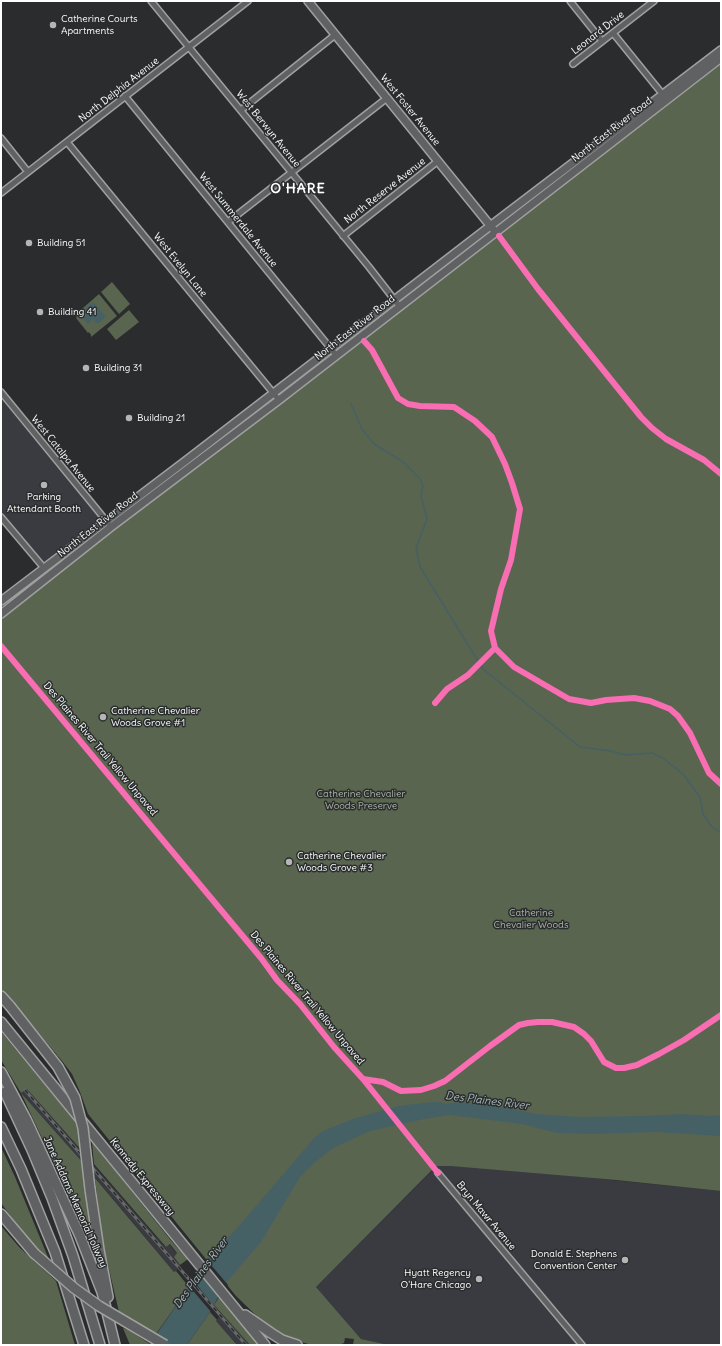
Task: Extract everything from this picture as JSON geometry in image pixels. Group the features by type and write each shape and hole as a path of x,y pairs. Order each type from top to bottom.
{"highway":[{"path":"1,996 58,1067 75,1098 83,1128 99,1250 109,1298 110,1322"},
{"path":"1,1016 58,1092"},
{"name":"Kennedy Expressway","path":"1,1022 265,1345"},
{"name":"Jane Addams Memorial Tollway","path":"1,1072 35,1137 80,1236 102,1292 115,1345"},
{"name":"Jane Addams Memorial Tollway","path":"1,1084 32,1150 52,1198 73,1256 100,1345"},
{"path":"1,1128 21,1168 55,1252 73,1305 84,1345"},
{"path":"1,1214 34,1253 74,1288 99,1306 164,1345"},
{"path":"231,1303 266,1330 282,1340 297,1345"}],"main road":[{"name":"West Foster Avenue","path":"308,1 496,232"},
{"name":"North East River Road","path":"1,614 111,527 279,400 496,232 665,97 721,50"},
{"name":"North East River Road","path":"1,600 331,349 490,225 665,97 721,58"}],"street":[{"name":"West Berwyn Avenue","path":"151,1 400,307"},
{"name":"North Delphia Avenue","path":"1,193 248,1"},
{"path":"570,1 602,41"},
{"name":"Leonard Drive","path":"573,64 654,1"},
{"path":"613,33 665,97"},
{"path":"241,110 335,35"},
{"name":"West Summerdale Avenue","path":"125,96 336,355"},
{"path":"228,222 387,98"},
{"path":"1,138 28,172"},
{"name":"West Evelyn Lane","path":"67,142 279,400"},
{"name":"North Reserve Avenue","path":"343,236 438,161"},
{"name":"West Catalpa Avenue","path":"2,395 111,527"},
{"path":"1,517 44,568"},
{"name":"Bryn Mawr Avenue","path":"438,1173 582,1345"}],"shaded area":[{"path":"1,393 103,518 41,565 1,516"},
{"path":"27,1089 165,1247 169,1244 177,1254 174,1257 180,1265 175,1273 84,1164 21,1093"},
{"path":"433,1162 721,1191 721,1345 389,1345 361,1339 316,1287 436,1167"},
{"path":"221,1314 250,1345 237,1345 216,1321"}],"green space":[{"name":"Catherine Chevalier Woods","path":"721,64 721,1191 616,1180 436,1166 316,1287 361,1339 389,1345 353,1345 354,1339 345,1338 344,1343 339,1345 312,1345 294,1340 277,1332 264,1323 236,1296 88,1114 72,1074 1,988 1,618 92,546 191,472"},
{"path":"112,282 130,304 119,314 101,292"},
{"path":"99,294 117,316 91,337 89,332 88,333 75,315"},
{"path":"129,310 139,322 116,340 107,329"},
{"path":"1,1032 80,1127 83,1152 27,1089 21,1093 1,1060"},
{"path":"21,1093 84,1164 85,1189 92,1234 91,1243"},
{"path":"92,1142 173,1243 188,1259 180,1265 174,1257 177,1253 170,1244 166,1247 94,1164"},
{"path":"1,1147 50,1262 25,1236 1,1203"},
{"path":"95,1178 174,1272 176,1271 189,1287 156,1334 119,1312 102,1239"},
{"path":"1,1226 20,1248 56,1281 75,1345 1,1345"},
{"path":"219,1297 258,1345 250,1345 214,1305"},
{"path":"210,1312 217,1320 216,1321 237,1345 187,1345"},
{"path":"123,1328 130,1331 150,1344 130,1345"}],"water":[{"path":"93,302 106,317 97,324 93,319 88,324 83,318 88,313 85,309"},
{"name":"Des Plaines River","path":"433,1102 446,1104 457,1102 496,1106 537,1114 580,1117 683,1114 710,1116 721,1115 721,1136 655,1132 593,1134 557,1133 522,1124 449,1115 370,1131 333,1148 314,1163 300,1177 261,1242 226,1283 210,1312 187,1345 149,1345 211,1255 238,1227 315,1137 323,1131 353,1119 398,1106"}],"pier":[{"path":"206,1259 228,1285 220,1298 198,1271"},
{"path":"192,1279 215,1307 212,1313 188,1285"}],"waterway":[{"path":"351,404 362,429 374,444 402,461 420,479 423,486 421,496 427,519 416,548 420,567 483,669 580,747 611,751 625,755 652,753 663,758 683,774 700,797 703,814 712,827 721,833"}],"railway":[{"path":"25,1090 246,1345"}],"cycle path":[{"path":"499,236 538,289 641,417 666,439 704,460 721,474"},
{"path":"364,341 372,350 398,398 408,404 420,406 454,407 475,421 492,437 505,464 520,509 511,560 501,589 491,631 495,648 514,667 569,699 591,703 606,700 634,698 650,701 670,709 678,716 690,733 709,773 721,784"},
{"name":"Des Plaines River Trail Yellow Unpaved","path":"1,646 261,958 277,980 300,1004 334,1047 363,1079 383,1082 401,1091 421,1090 434,1086 445,1081 519,1025 538,1022 552,1022 574,1027 591,1041 604,1062 616,1068 624,1068 637,1065 659,1054 684,1040 721,1015"},
{"path":"435,703 447,689 468,675 495,648"},
{"path":"363,1079 438,1173"}],"place":[{"name":"Catherine Courts Apartments","path":"53,25"},
{"name":"Building 51","path":"29,243"},
{"name":"Building 41","path":"40,312"},
{"name":"Building 31","path":"86,368"},
{"name":"Building 21","path":"129,418"},
{"name":"Parking Attendant Booth","path":"44,485"},
{"name":"Catherine Chevalier Woods Grove #1","path":"103,717"},
{"name":"Catherine Chevalier Woods Grove #3","path":"289,862"},
{"name":"Donald E. Stephens Convention Center","path":"625,1260"},
{"name":"Hyatt Regency O'Hare Chicago","path":"479,1279"}],"district":[{"name":"O'HARE","path":"298,189"}],"park label":[{"name":"Catherine Chevalier Woods Preserve","path":"361,800"}]}
